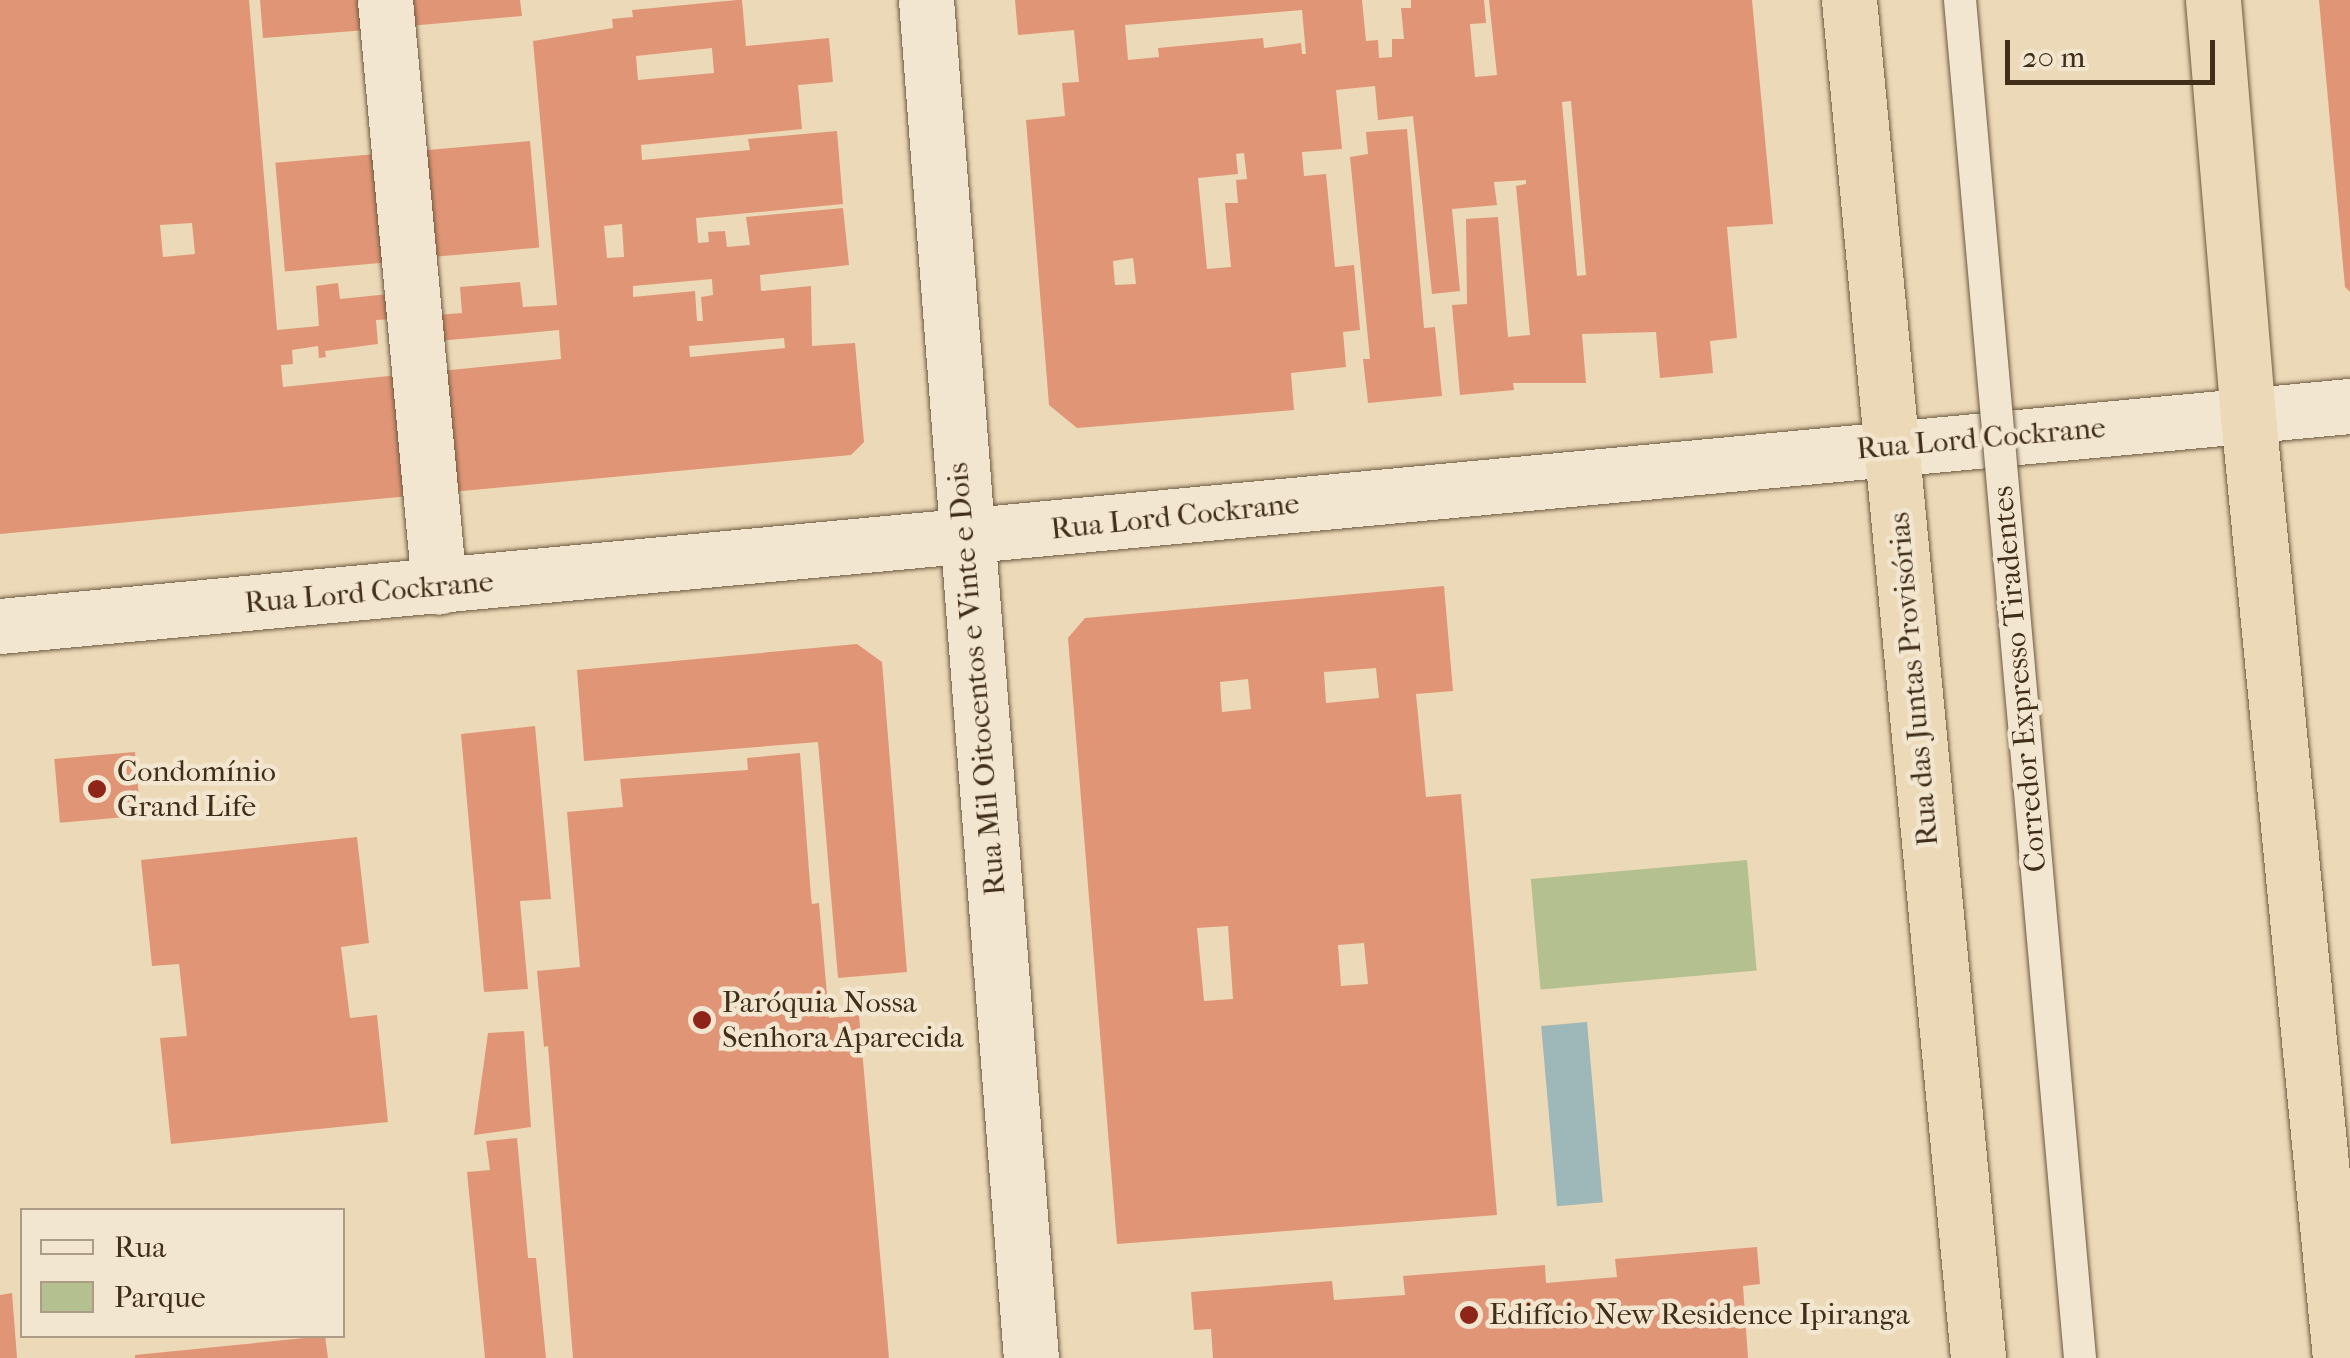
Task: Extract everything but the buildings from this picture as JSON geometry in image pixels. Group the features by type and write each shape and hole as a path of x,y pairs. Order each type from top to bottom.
{"highway":[{"name":"Rua das Juntas Provisórias","path":"1849,0 1978,1358"},
{"path":"2214,0 2248,416 2340,1358"}],"street":[{"path":"385,0 440,587"},
{"name":"Rua Mil Oitocentos e Vinte e Dois","path":"926,0 1032,1358"},
{"name":"Rua Lord Cockrane","path":"0,626 2350,406"}],"lane":[{"name":"Corredor Expresso Tiradentes","path":"1960,0 2080,1358"}],"green space":[{"path":"1747,860 1757,971 1541,989 1531,879"}],"water":[{"path":"1587,1022 1603,1202 1557,1206 1541,1026"}],"place":[{"name":"Condomínio Grand Life","path":"97,789"},
{"name":"Paróquia Nossa Senhora Aparecida","path":"702,1020"},
{"name":"Edifício New Residence Ipiranga","path":"1469,1315"}]}
